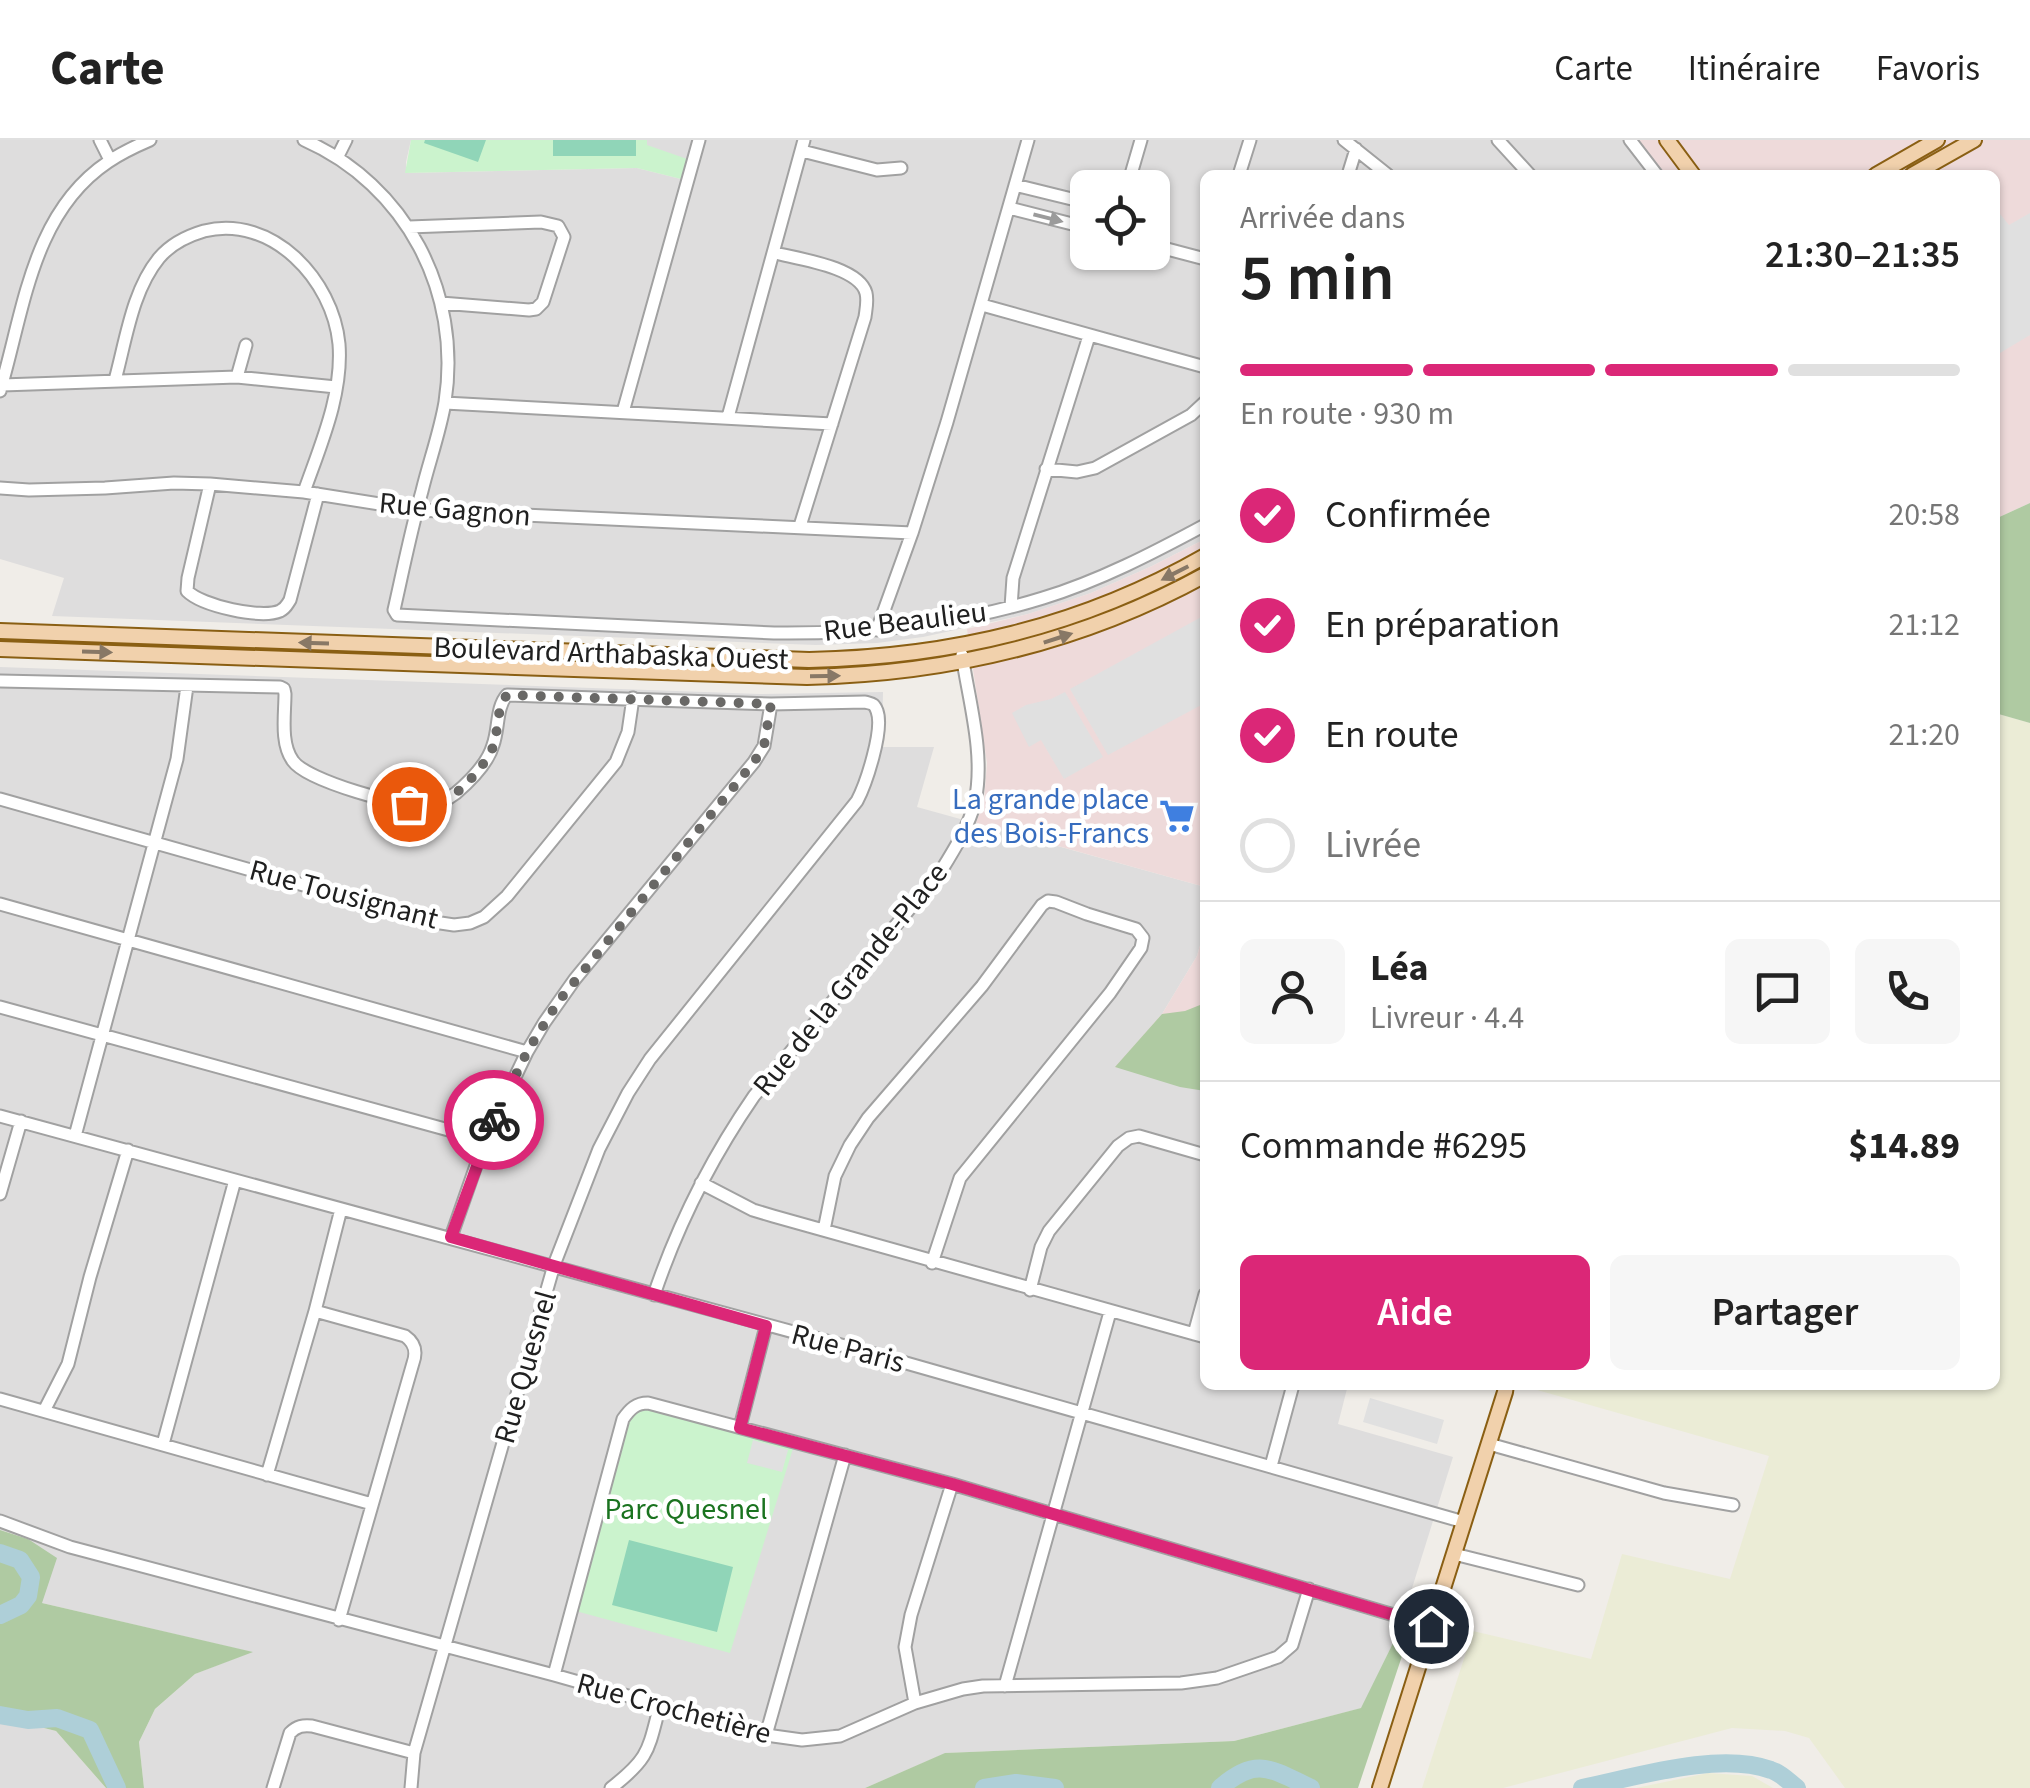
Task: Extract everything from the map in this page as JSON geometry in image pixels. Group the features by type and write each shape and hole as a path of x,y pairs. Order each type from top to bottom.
{"main road":[{"path":"1667,140 1689,170"},
{"path":"1885,170 1937,140"},
{"path":"1921,170 1974,140"},
{"name":"Boulevard Arthabaska Ouest","path":"0,648 854,676 924,669 1090,610 1200,559"},
{"name":"Boulevard Arthabaska Ouest","path":"0,632 808,660 876,658 1038,645 1135,610 1200,578"},
{"path":"1380,1788 1506,1390"}],"street":[{"path":"100,140 110,160"},
{"path":"150,140 110,160 78,186 57,216 42,244 1,388 237,377 336,388"},
{"path":"304,140 338,156 372,183 408,227 430,269 447,344 445,402 416,510"},
{"path":"338,156 346,140"},
{"path":"623,412 699,140"},
{"path":"876,630 912,533 1028,140"},
{"path":"1133,170 1141,140"},
{"path":"1241,170 1250,140"},
{"path":"1344,140 1382,170"},
{"path":"1498,140 1525,170"},
{"path":"1630,140 1652,170"},
{"path":"728,417 803,145 877,170 901,168"},
{"path":"1350,170 1356,149"},
{"path":"1016,185 1070,198"},
{"path":"1008,208 1070,224"},
{"path":"408,227 542,222 558,226 564,237 543,302 536,309 440,303"},
{"path":"114,380 138,294 161,256 194,234 226,228 246,230 274,242 307,270 322,292 334,318 339,344 336,388 304,492"},
{"path":"1170,250 1200,259"},
{"path":"775,253 846,272 858,279 868,298 800,526"},
{"path":"982,305 1200,365"},
{"path":"1011,607 1013,578 1089,336"},
{"path":"237,377 246,345"},
{"path":"445,402 832,424"},
{"path":"1046,469 1077,472 1094,468 1200,407"},
{"path":"210,484 188,592 200,601 235,610 285,609 318,494"},
{"name":"Rue Gagnon","path":"0,488 210,484 304,492 416,510 912,533"},
{"name":"Rue Beaulieu","path":"416,510 394,610 397,616 774,633 876,630 1011,607 1121,568 1200,528"},
{"name":"Rue de la Grande-Place","path":"654,1295 717,1154 754,1096 941,871 964,829 974,802 977,756 962,654"},
{"path":"0,681 280,687 284,689 286,749 298,767 322,781 420,806 449,798 483,764 494,744 500,706 507,695 771,704 764,746 754,762 575,979 544,1023 485,1140 451,1237"},
{"path":"74,1136 177,760 187,686"},
{"name":"Rue Tousignant","path":"0,798 434,922 470,923 484,917 506,896 616,762 628,732 633,698"},
{"name":"Rue Quesnel","path":"410,1788 414,1753 554,1265 599,1149 650,1059 865,787 878,727 872,703 771,704"},
{"path":"824,1230 835,1176 868,1118 990,976 1042,905 1056,902 1136,929 1143,938 1141,948 1110,993 960,1178 932,1262"},
{"path":"0,904 527,1052"},
{"path":"0,1007 485,1140"},
{"name":"Rue Paris","path":"0,1116 554,1265 1464,1522"},
{"path":"0,1194 21,1122"},
{"path":"1030,1290 1049,1231 1118,1146 1139,1136 1200,1154"},
{"path":"44,1411 68,1364 128,1150"},
{"path":"162,1444 234,1180"},
{"path":"702,1184 753,1210 1200,1336"},
{"path":"267,1475 341,1209"},
{"path":"315,1311 405,1336 415,1350 340,1620"},
{"path":"1005,1686 1110,1312"},
{"path":"740,1428 766,1326"},
{"path":"1271,1466 1292,1390"},
{"path":"0,1399 372,1504"},
{"path":"554,1675 623,1419 640,1403 952,1484 1431,1626"},
{"path":"1489,1444 1664,1493 1733,1505"},
{"path":"766,1735 845,1455"},
{"path":"914,1703 906,1648 908,1632 952,1484"},
{"name":"Rue Crochetière","path":"0,1522 70,1547 766,1735 802,1740 840,1736 914,1703 963,1688 1181,1683 1217,1678 1286,1652 1309,1589"},
{"path":"1454,1554 1578,1585"},
{"path":"612,1788 648,1752 660,1705"},
{"path":"273,1788 290,1733 304,1726 414,1753"}],"shaded area":[{"path":"0,140 411,140 406,173 637,168 685,180 646,145 647,140 1638,140 1660,170 1200,170 1200,542 1091,593 1028,614 923,637 816,645 52,616 64,578 0,559"},
{"path":"1638,140 2030,140 2030,503 2000,517 2000,170 1660,170"},
{"path":"2030,213 2030,335 2000,353 2000,214 2009,225"},
{"path":"1200,542 1200,886 976,823 984,802 987,763 967,629 1091,593"},
{"path":"1200,618 1200,706 1108,755 1070,689"},
{"path":"0,667 760,694 883,692 882,747 934,747 917,807 1200,886 1197,956 1162,1014 1116,1067 1200,1085 1200,1390 1347,1390 1338,1424 1453,1457 1398,1633 1362,1708 1234,1741 946,1753 865,1788 144,1788 139,1742 155,1709 195,1674 251,1652 42,1603 28,1539 0,1530"},
{"path":"1065,692 1103,757 1064,779 1041,740 1029,747 1012,713"},
{"path":"1200,945 1200,1085 1115,1067 1162,1014"},
{"path":"1370,1398 1444,1420 1437,1444 1363,1422"},
{"path":"753,1440 788,1450 782,1472 747,1463"},
{"path":"0,1717 56,1731 106,1788 0,1788"}],"green space":[{"path":"411,140 647,140 647,145 690,160 685,180 637,168 405,173"},
{"path":"486,140 478,162 424,143"},
{"path":"553,140 636,140 636,156 553,156"},
{"path":"2030,503 2030,723 2000,714 2000,517"},
{"path":"2000,714 2030,723 2030,1788 1845,1788 1809,1738 1785,1731 1732,1728 1503,1788 1422,1788 1473,1631 1591,1659 1622,1554 1730,1579 1769,1456 1538,1390 2000,1390"},
{"path":"1200,1005 1200,1090 1115,1067 1162,1014"},
{"name":"Parc Quesnel","path":"640,1403 795,1442 730,1653 572,1610 623,1419"},
{"path":"0,1530 28,1539 57,1558 42,1603 253,1652 195,1674 155,1709 139,1742 144,1788 106,1788 56,1731 0,1717"},
{"path":"629,1540 733,1567 717,1632 612,1605"},
{"path":"1398,1633 1409,1635 1358,1788 865,1788 945,1753 1234,1741 1361,1708"},
{"path":"1708,1773 1752,1776 1773,1788 1636,1788"}],"waterway":[{"path":"0,1553 20,1560 31,1577 28,1596 21,1605 0,1615"},
{"path":"0,1715 28,1720 57,1718 90,1730 117,1788"},
{"path":"1582,1788 1677,1768 1727,1763 1771,1770 1797,1788"},
{"path":"1220,1788 1254,1769 1274,1771 1311,1788"},
{"path":"984,1788 1016,1783 1055,1788"}],"way so far":[{"path":"409,804 430,806 460,790 490,753 500,706 507,695 771,704 764,746 754,762 558,1002 527,1052 494,1120"}],"place":[{"name":"La grande place des Bois-Francs","path":"1177,816"}],"route":[{"path":"494,1120 451,1237 766,1326 740,1428 952,1484 1431,1626"}]}
